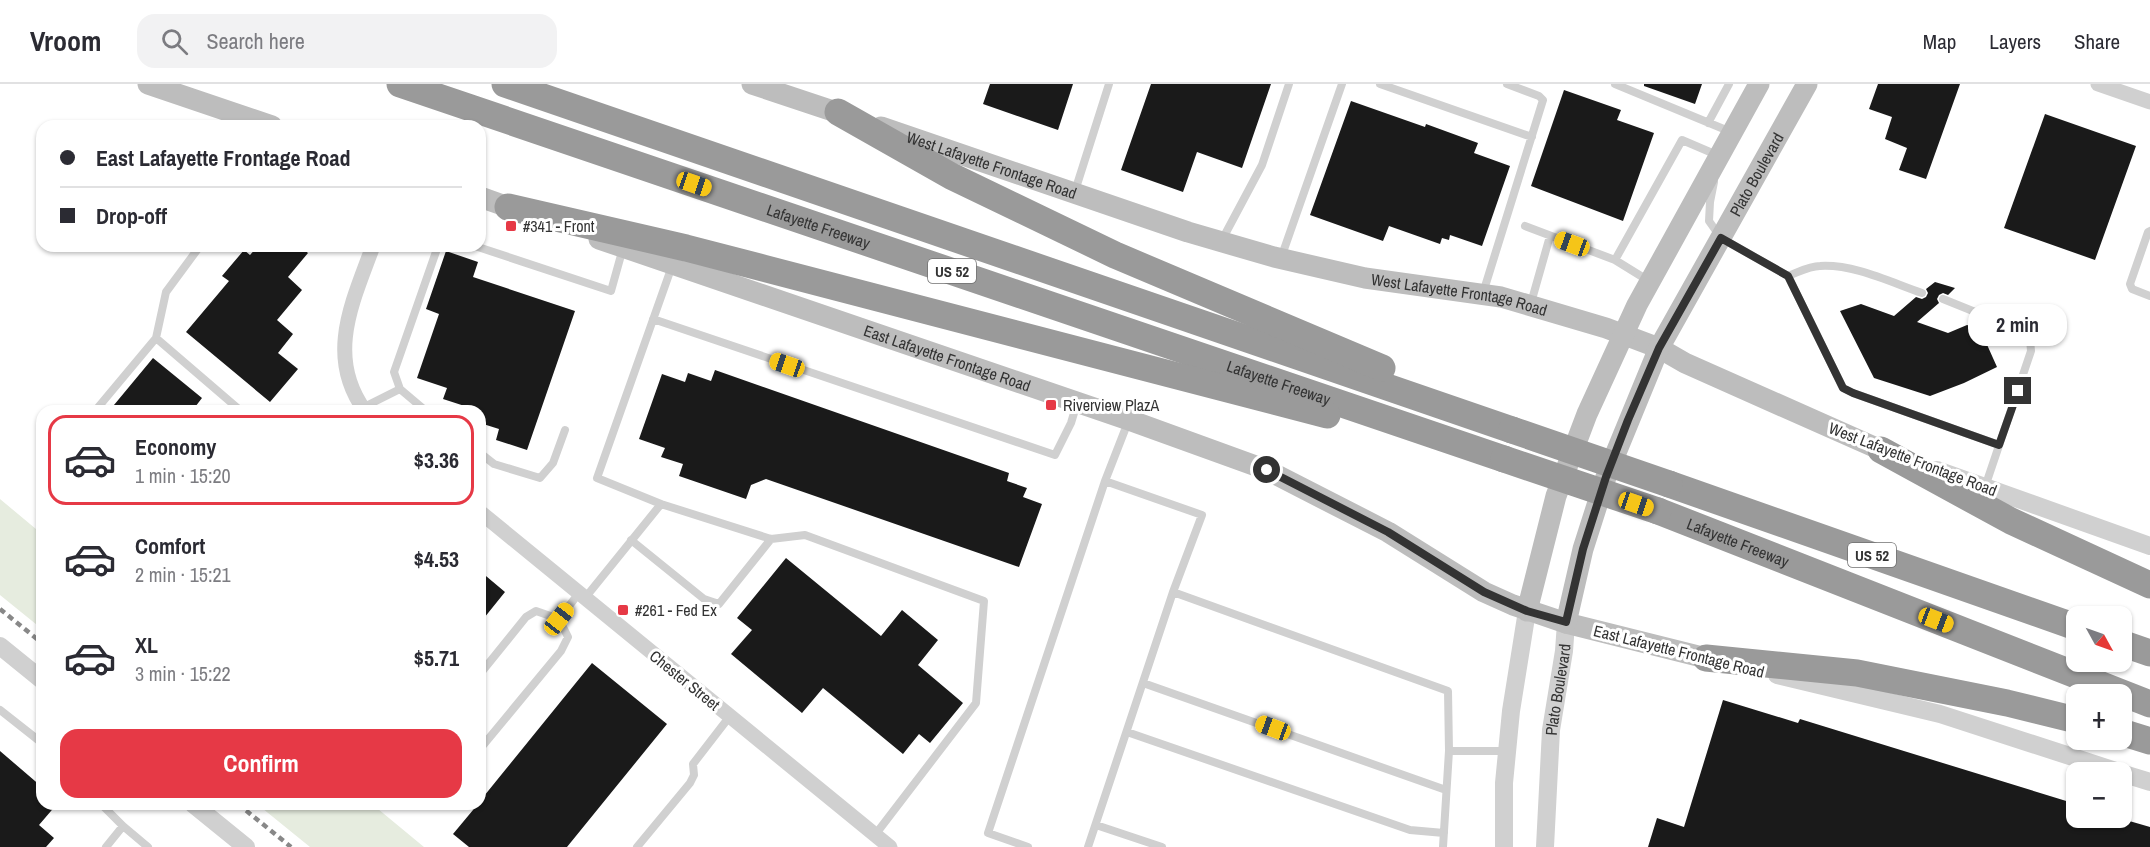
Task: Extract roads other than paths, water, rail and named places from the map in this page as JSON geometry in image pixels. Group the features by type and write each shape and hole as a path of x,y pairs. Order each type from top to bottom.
{"highway":[{"name":"Lafayette Freeway","path":"400,84 1658,511 2150,704"},
{"name":"Lafayette Freeway","path":"505,84 1669,484 2066,623"},
{"path":"838,112 951,176 1115,255 1376,366 1503,427"},
{"path":"508,207 676,255 1494,455"},
{"path":"1881,450 2011,521 2150,585"},
{"path":"2132,647 2150,653"},
{"path":"1706,658 1857,673 1955,692 2066,718"},
{"path":"2132,735 2150,741"}],"main road":[{"path":"148,84 238,120"},
{"name":"West Lafayette Frontage Road","path":"752,84 1221,242 1365,278 1501,297 1622,334 1659,348 1685,363 1881,450"},
{"path":"1527,611 1556,496 1587,414 1622,334 1759,84"},
{"name":"Plato Boulevard","path":"1566,622 1583,549 1606,477 1659,348 1807,84"},
{"name":"East Lafayette Frontage Road","path":"486,199 623,247 676,255 1267,470 1388,532 1484,592 1527,611 1706,658"}],"street":[{"path":"2098,84 2150,102"},
{"path":"359,405 348,372 345,338 348,317 371,252"},
{"name":"West Lafayette Frontage Road","path":"1881,450 2150,546"},
{"name":"Chester Street","path":"486,517 890,847"},
{"path":"1503,847 1507,751 1527,611"},
{"name":"Plato Boulevard","path":"1545,847 1551,730 1564,651 1566,622"},
{"path":"0,646 36,675"},
{"name":"East Lafayette Frontage Road","path":"1706,658 1940,714 2086,762"},
{"name":"East Lafayette Frontage Road","path":"2132,777 2150,782"},
{"path":"200,810 246,847"}],"lane":[{"path":"1075,193 1109,84"},
{"path":"1221,242 1262,165 1289,84"},
{"path":"1281,258 1342,84"},
{"path":"1380,84 1532,137"},
{"path":"1482,294 1543,100 1542,97 1507,84"},
{"path":"1616,84 1732,133"},
{"path":"1708,123 1729,84"},
{"path":"1615,260 1682,140 1720,156 1709,212 1710,221 1721,238 1788,276 1843,388 1999,445"},
{"path":"1525,226 1615,260 1650,282"},
{"path":"2150,231 2130,284 2132,289 2150,296"},
{"path":"1530,306 1550,236"},
{"path":"486,250 611,291 623,247"},
{"path":"100,405 156,338 166,292 196,252"},
{"path":"419,405 400,389 394,372 436,252"},
{"path":"676,255 597,478 661,504 771,539 805,535 984,601 976,703 876,835"},
{"path":"1788,276 1818,266 1835,266 1858,271 1922,293"},
{"path":"1943,299 2020,330 2030,339 2031,351 1985,487"},
{"path":"653,319 1055,455 1071,423 1077,402"},
{"path":"156,338 234,405"},
{"path":"370,405 400,389"},
{"path":"1028,847 988,833 1105,481 1129,420"},
{"path":"486,458 494,464 540,478 553,463 565,430"},
{"path":"1088,847 1173,592 1202,514 1105,481"},
{"path":"559,619 582,596 661,504"},
{"path":"631,540 704,599 719,604 771,539"},
{"path":"1173,592 1448,691 1449,751 1443,847"},
{"path":"486,667 526,617 536,612 559,619 568,637 561,651 486,741"},
{"path":"1143,683 1446,789"},
{"path":"0,710 36,738"},
{"path":"637,847 690,783 694,775 693,764 730,716"},
{"path":"1126,732 1410,830 1444,833"},
{"path":"1449,751 1507,751"},
{"path":"107,810 148,847"},
{"path":"1096,825 1162,847"},
{"path":"106,847 123,826"}],"railway":[{"path":"0,609 36,638"},
{"path":"245,810 291,847"}],"place":[{"name":"#341 - Front","path":"511,226"},
{"name":"Riverview PlazA","path":"1051,405"},
{"name":"#261 - Fed Ex","path":"623,610"}]}
